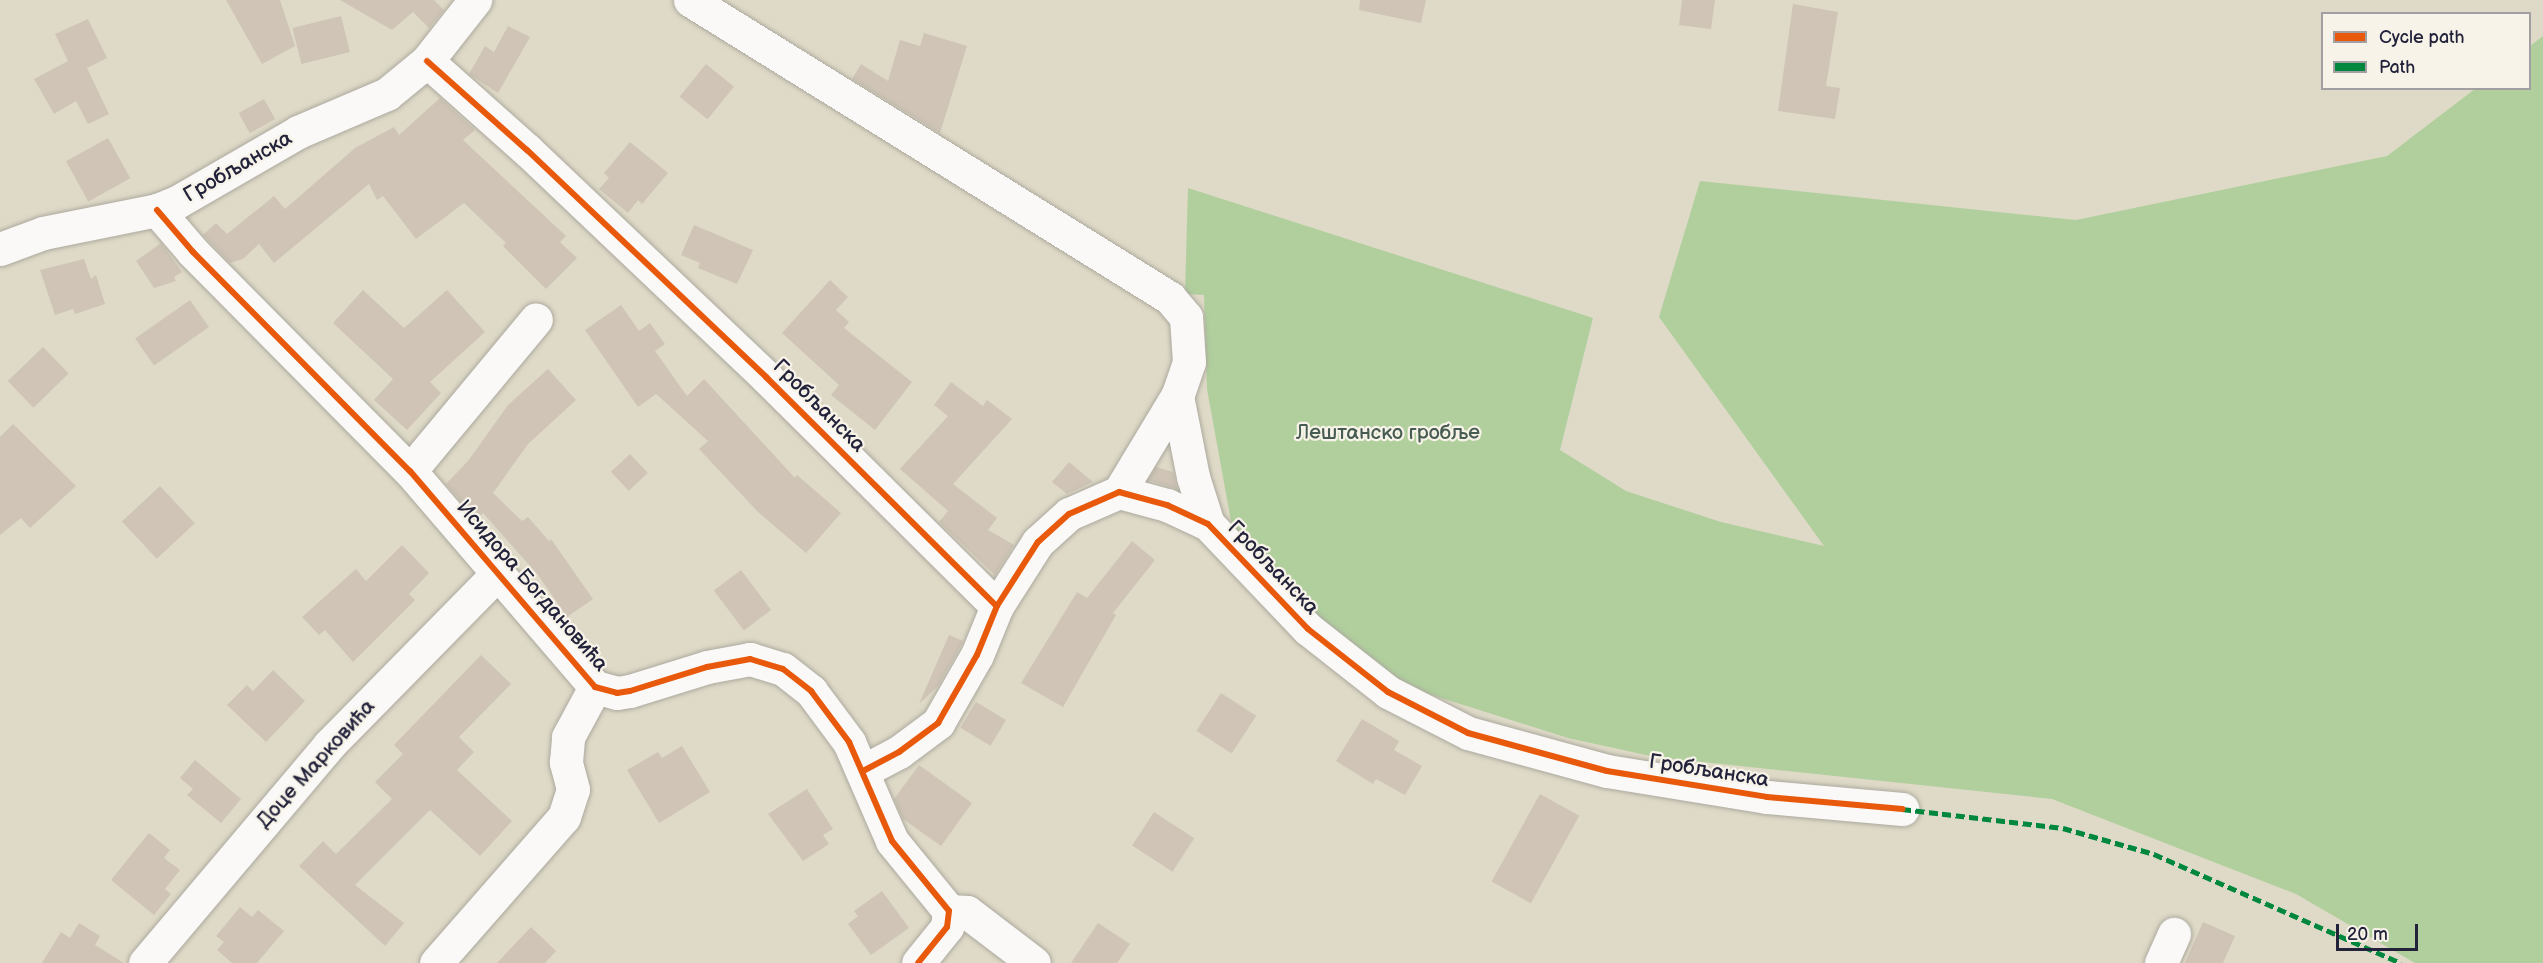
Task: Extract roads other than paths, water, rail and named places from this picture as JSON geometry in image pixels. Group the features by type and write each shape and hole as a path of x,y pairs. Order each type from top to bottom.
{"street":[{"name":"Гробљанска","path":"0,249 43,233 157,210 212,185 298,132 387,94 427,62 475,0"},
{"path":"690,0 1170,298 1186,317 1190,345 1189,362 1177,396 1119,492 1069,514 1038,542 997,606 977,655 938,723 899,752 863,771"},
{"name":"Гробљанска","path":"427,62 527,150 766,377 997,606"},
{"name":"Исидора Богдановића","path":"157,210 193,252 410,471 596,687 617,693 730,661 768,662 811,691 837,723 863,771 892,841 949,911"},
{"path":"410,471 536,319"},
{"path":"1177,396 1194,477 1208,524"},
{"name":"Гробљанска","path":"1119,492 1167,505 1208,524 1308,629 1388,692 1468,733 1606,771 1767,797 1902,809"},
{"name":"Доце Марковића","path":"145,963 328,745 497,574"},
{"path":"436,963 564,817 573,789 566,762 568,737 596,687"},
{"path":"918,963 947,927 949,911 967,912 1034,963"}],"park label":[{"name":"Лештанско гробље","path":"1388,433"}]}
